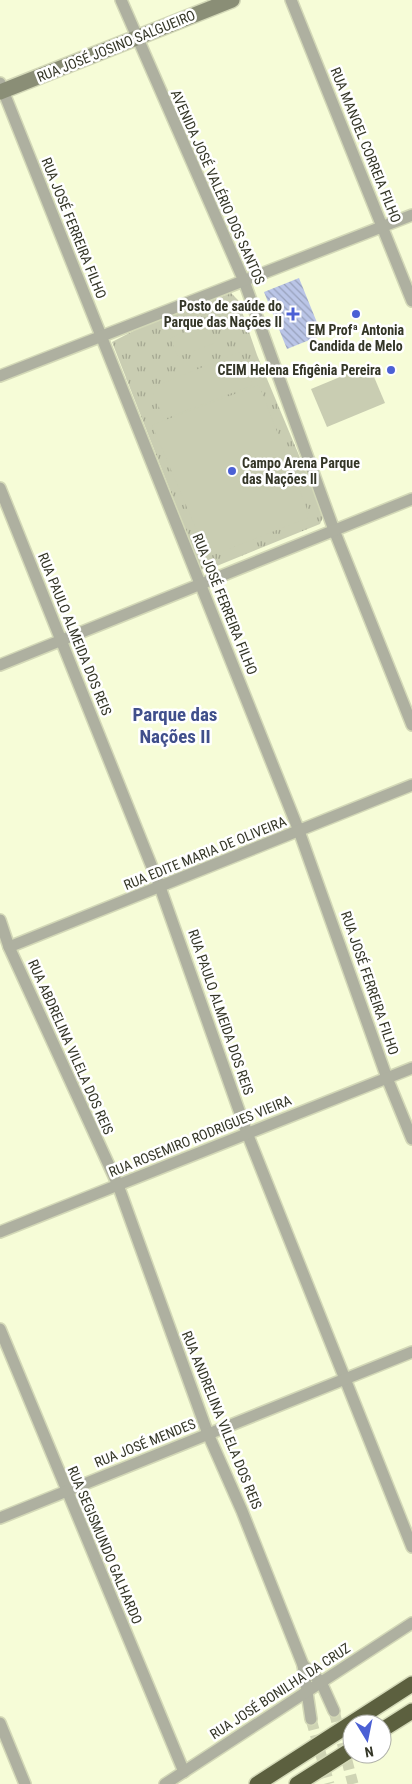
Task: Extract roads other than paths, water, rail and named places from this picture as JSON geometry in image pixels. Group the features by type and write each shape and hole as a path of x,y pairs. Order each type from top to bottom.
{"highway":[{"path":"257,1784 412,1684"},
{"path":"392,1724 412,1711"},
{"path":"297,1784 342,1755"}],"street":[{"name":"AVENIDA JOSÉ VALÉRIO DOS SANTOS","path":"121,0 136,38 244,280 334,530 412,725"},
{"name":"RUA JOSÉ JOSINO SALGUEIRO","path":"1,89 232,0"},
{"name":"RUA MANOEL CORREIA FILHO","path":"292,0 412,301"},
{"name":"RUA JOSÉ FERREIRA FILHO","path":"1,89 300,831 387,1078 412,1140"},
{"path":"0,376 412,214"},
{"name":"RUA PAULO ALMEIDA DOS REIS","path":"0,488 160,887 247,1133 412,1547"},
{"path":"0,665 412,499"},
{"name":"RUA EDITE MARIA DE OLIVEIRA","path":"10,947 412,785"},
{"name":"RUA ABDRELINA VILELA DOS REIS","path":"0,920 10,947 118,1185"},
{"name":"RUA ROSEMIRO RODRIGUES VIEIRA","path":"0,1232 412,1068"},
{"name":"RUA ANDRELINA VILELA DOS REIS","path":"118,1185 208,1434 242,1511 303,1665"},
{"name":"RUA SEGISMUNDO GALHARDO","path":"0,1329 184,1772"},
{"name":"RUA JOSÉ MENDES","path":"0,1518 412,1352"},
{"name":"RUA JOSÉ BONILHA DA CRUZ","path":"165,1784 412,1622"},
{"path":"303,1665 321,1682 334,1711"},
{"path":"303,1665 312,1719"},
{"path":"0,1723 25,1784"}],"tunnel":[{"path":"334,1711 353,1784"},
{"path":"311,1719 329,1784"}],"place":[{"name":"Posto de saúde do Parque das Nações II","path":"293,314"},
{"name":"EM Profª Antonia Candida de Melo","path":"356,314"},
{"name":"CEIM Helena Efigênia Pereira","path":"391,370"},
{"name":"Campo Arena Parque das Nações ll","path":"232,471"}],"district":[{"name":"Parque das Nações II","path":"175,725"}]}
